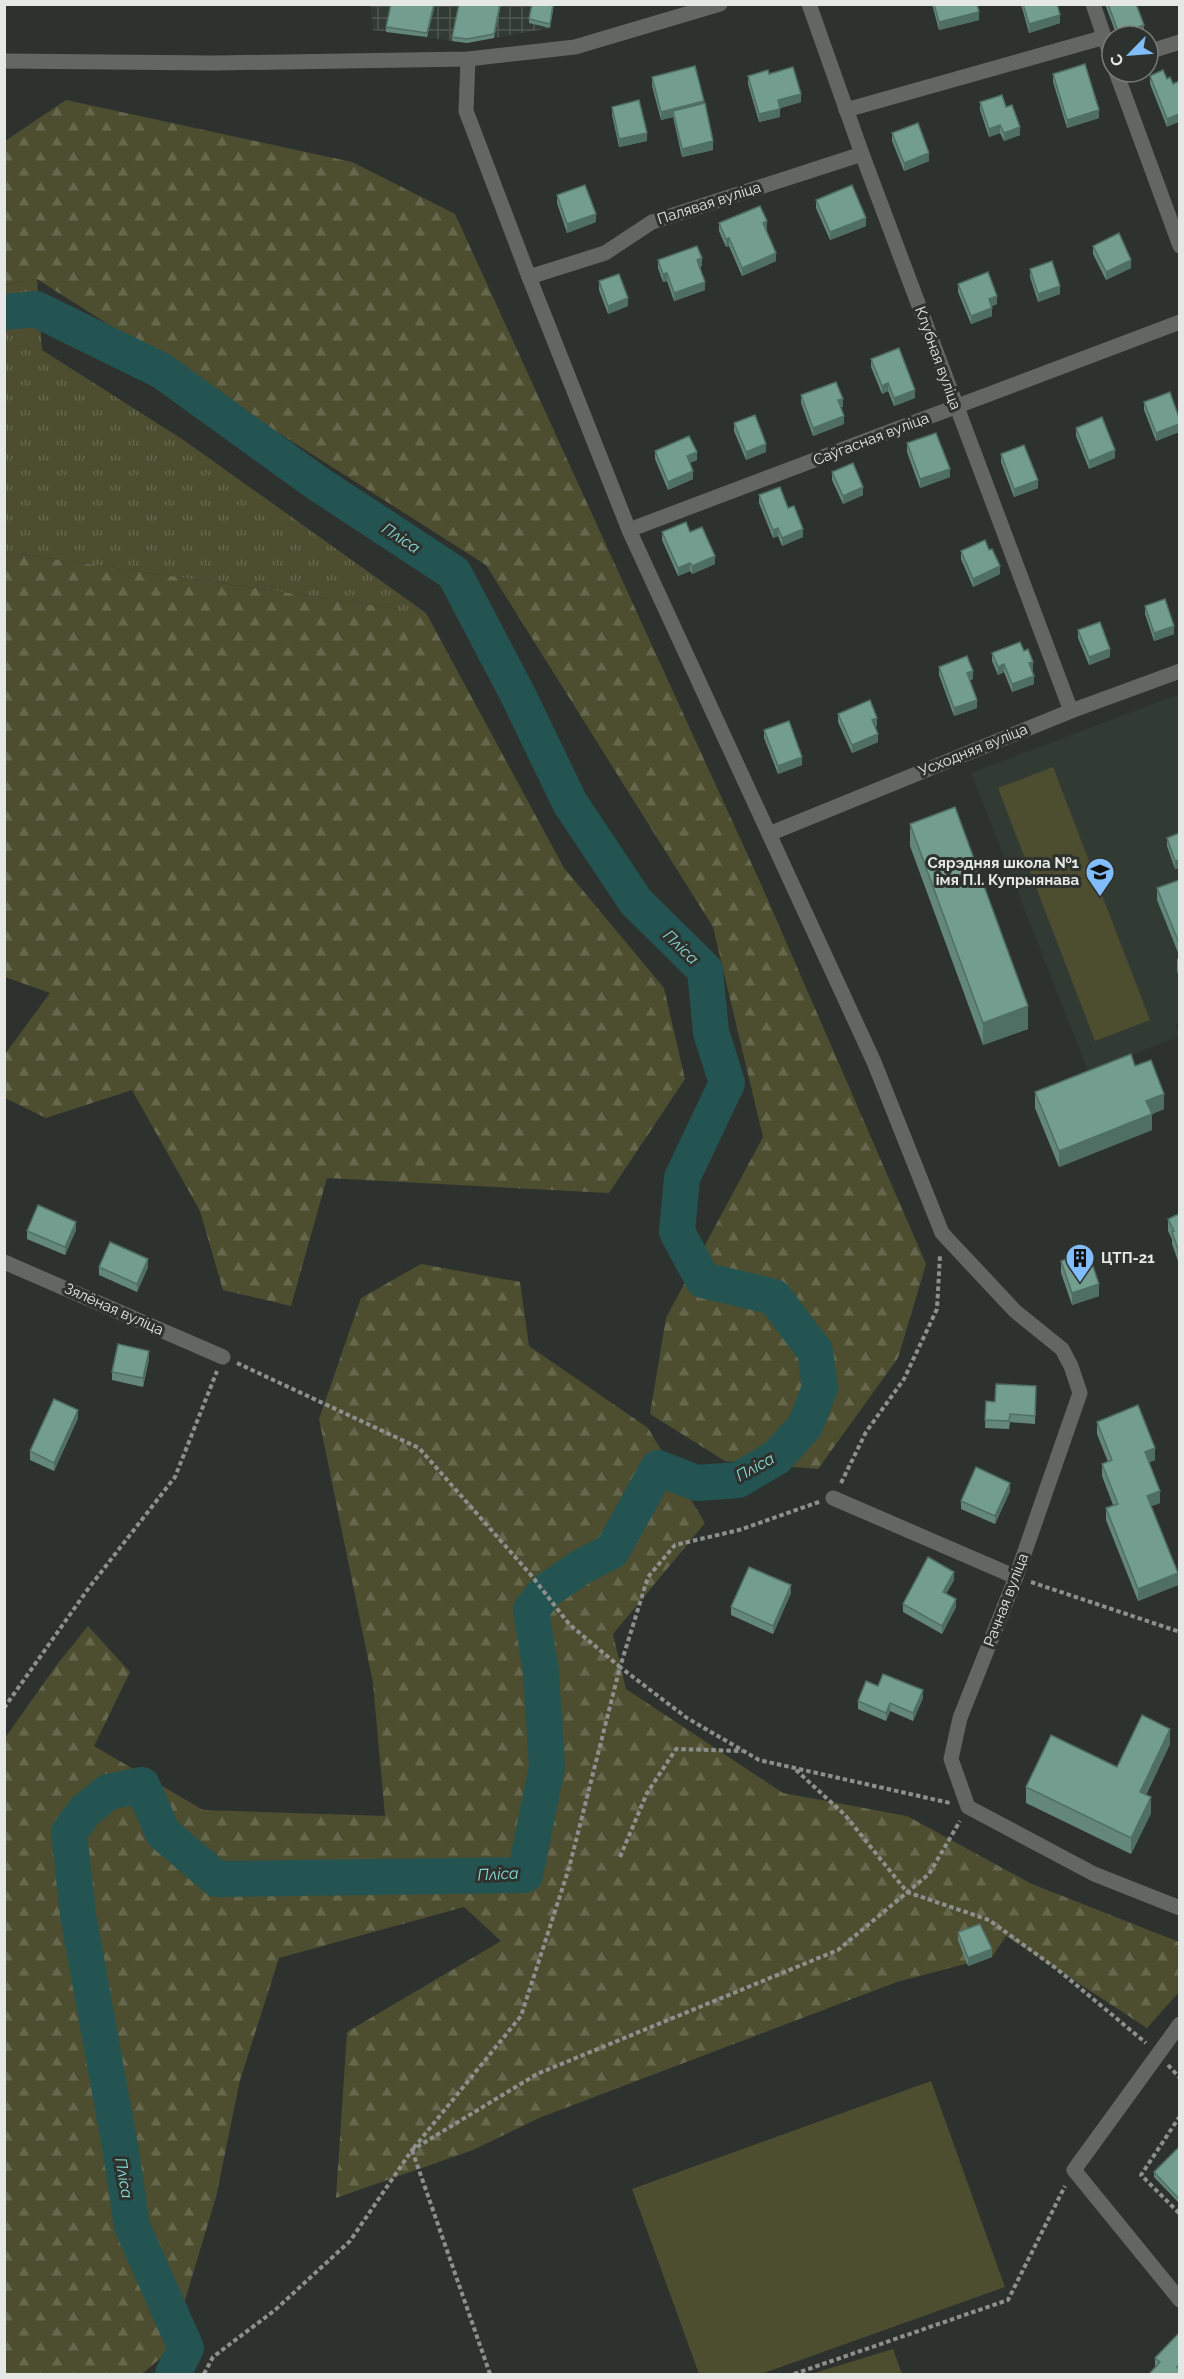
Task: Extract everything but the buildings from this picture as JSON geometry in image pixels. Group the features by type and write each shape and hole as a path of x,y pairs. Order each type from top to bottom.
{"street":[{"path":"4,61 215,63 468,59 574,47 720,4"},
{"name":"Клубная вуліца","path":"809,4 862,154 1071,711"},
{"path":"1093,4 1100,24"},
{"path":"846,110 1100,38"},
{"path":"1160,48 1179,42"},
{"path":"468,59 466,111 628,530 874,1062 942,1233"},
{"path":"1120,84 1179,246"},
{"name":"Палявая вуліца","path":"529,277 605,253 652,222 862,154"},
{"name":"Саўгасная вуліца","path":"628,530 1179,322"},
{"name":"Усходняя вуліца","path":"769,834 1071,711 1179,671"},
{"name":"Рачная вуліца","path":"942,1233 1015,1311 1062,1350 1071,1366 1080,1393 1016,1577 960,1718 951,1759 968,1807"},
{"name":"Зялёная вуліца","path":"4,1262 223,1357"},
{"path":"833,1498 1016,1577"},
{"path":"968,1807 1094,1874 1179,1908"},
{"path":"1179,2024 1074,2170 1179,2300"}],"path":[{"path":"204,2374 213,2357 275,2310 350,2241 412,2150 521,2016 569,1868 620,1667 648,1577 675,1545 739,1530 833,1498 866,1432 904,1379 937,1309 942,1233"},
{"path":"4,1708 88,1589 175,1477 223,1357 419,1448 531,1575 569,1624 620,1667 687,1718 759,1760 968,1807 929,1874 838,1950 537,2073 412,2150"},
{"path":"1016,1577 1179,1632"},
{"path":"620,1857 647,1793 676,1749 742,1751"},
{"path":"794,1768 845,1815 907,1892 989,1920 1057,1969 1158,2054 1179,2078"},
{"path":"1179,2116 1141,2175 1179,2214"},
{"path":"412,2150 490,2374"},
{"path":"794,2374 1008,2300 1074,2170"}],"shaded area":[{"path":"370,4 554,5 550,28 467,43 373,30"},
{"name":"Сярэдняя школа №1 імя П.І. Купрыянава","path":"1179,694 1180,1024 1176,1025 1179,1037 1088,1071 971,773"}],"green space":[{"path":"66,100 352,162 455,214 760,882 926,1264 898,1358 818,1469 725,1461 650,1414 666,1318 763,1137 713,927 486,565 37,279 5,285 5,141"},
{"path":"37,279 42,350 185,441 426,613 5,552 5,285"},
{"path":"5,552 426,613 564,868 664,988 685,1079 609,1193 327,1178 291,1306 223,1290 200,1211 132,1090 46,1118 5,1098 5,1054 50,993 5,977"},
{"path":"1053,767 1150,1020 1095,1041 998,788"},
{"path":"421,1264 520,1282 529,1346 648,1428 705,1523 613,1634 626,1689 783,1793 907,1816 1032,1884 1179,1942 1179,1992 1147,2028 1006,1936 992,1957 897,1982 539,2118 473,2150 336,2198 347,2032 501,1941 464,1907 279,1958 240,2080 216,2197 170,2350 142,2374 5,2374 5,1738 56,1666 88,1626 130,1672 94,1746 203,1810 385,1816 373,1683 319,1419 361,1298"},
{"path":"931,2081 1005,2287 761,2374 699,2374 632,2189"},
{"path":"893,2349 902,2374 811,2374"}],"waterway":[{"name":"Пліса","path":"4,312 36,309 162,371 317,483 454,573 518,695 570,803 636,902 705,970 711,1032 727,1083 682,1178 677,1232 703,1280 774,1297 815,1351 820,1388 805,1426 777,1457 738,1480 697,1483 658,1468 612,1551 581,1567 546,1591 531,1610 541,1672 547,1767 525,1875 217,1879 163,1833 142,1785 108,1792 85,1811 69,1832 78,1915 121,2152 132,2226 186,2348 173,2374"}],"place":[{"name":"Сярэдняя школа №1 імя П.І. Купрыянава","path":"1100,898"},
{"name":"ЦТП-21","path":"1080,1284"}]}
